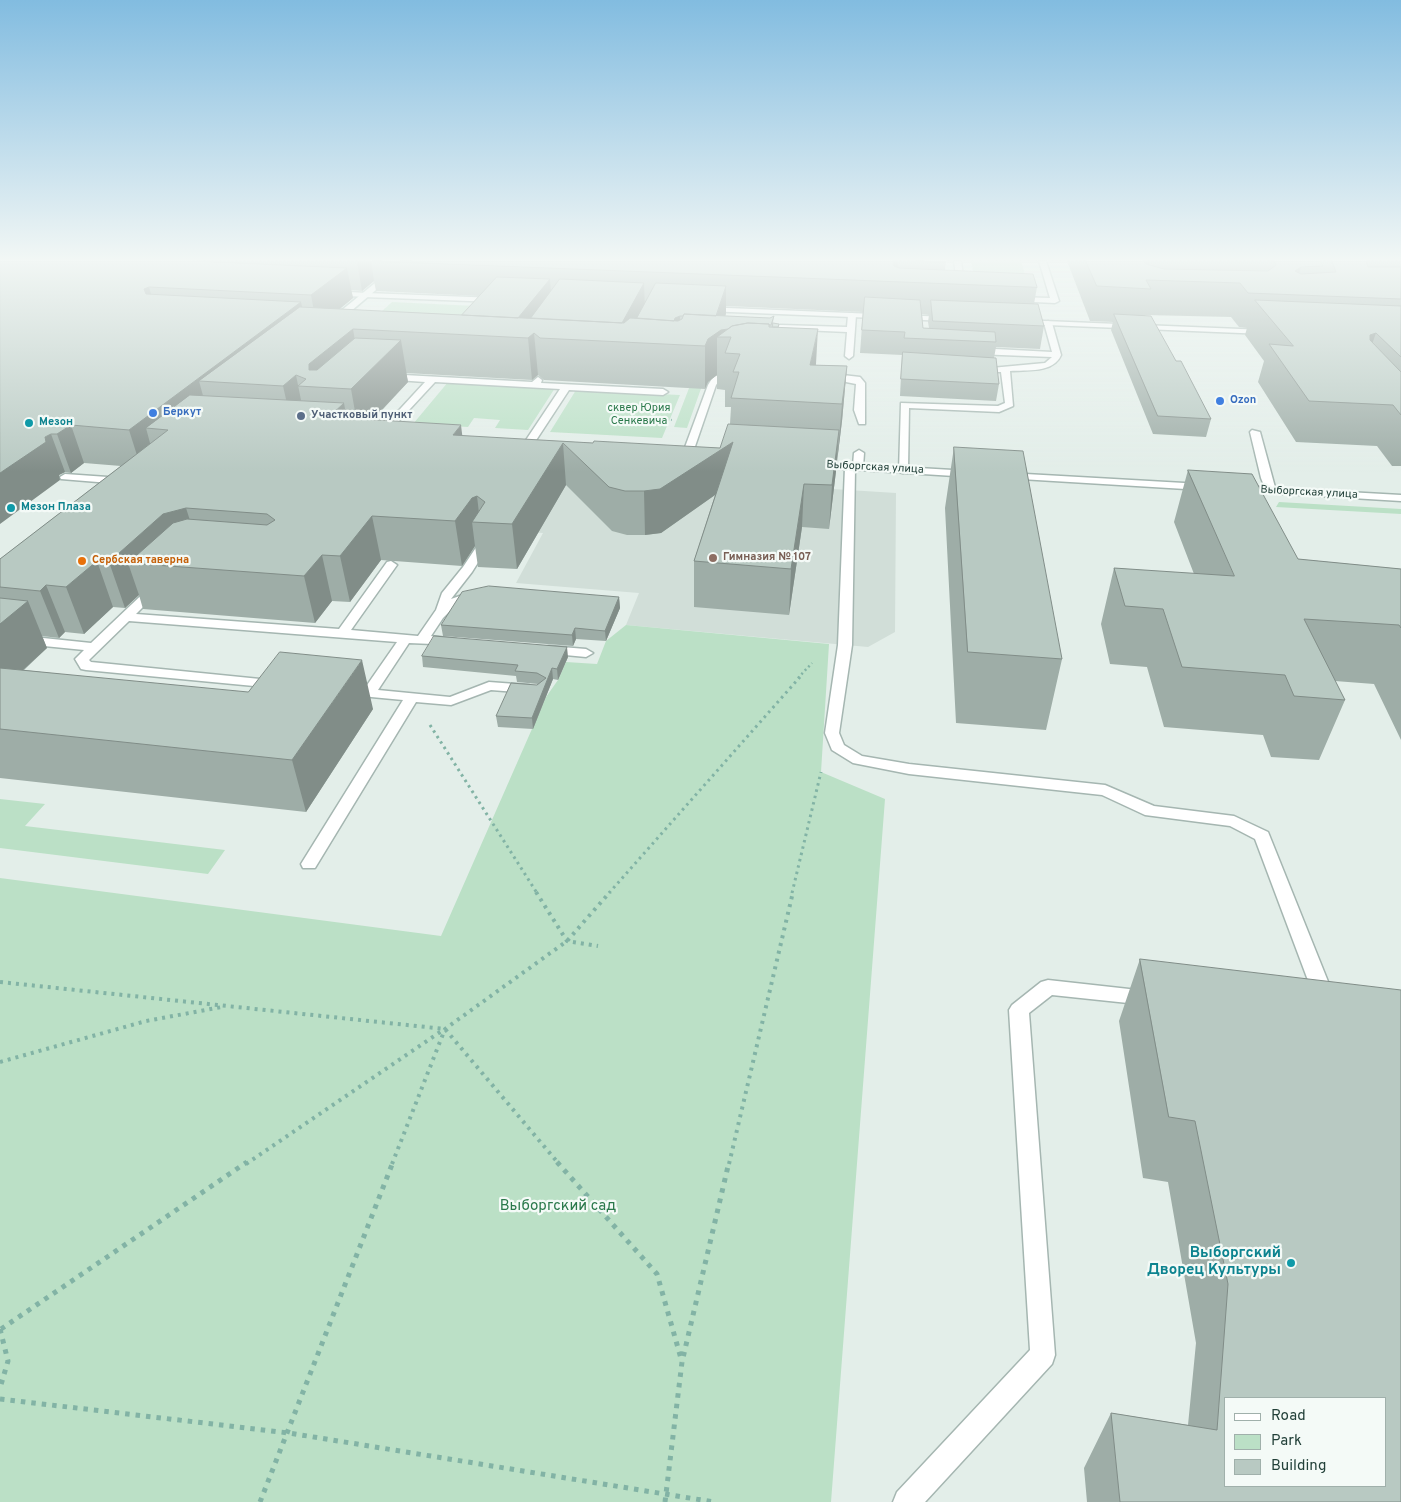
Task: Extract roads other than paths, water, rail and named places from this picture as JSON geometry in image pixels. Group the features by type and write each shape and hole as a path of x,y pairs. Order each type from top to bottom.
{"street":[{"path":"848,356 851,331"},
{"path":"985,369 1005,370 1047,365 1055,360 1057,355 1050,331"},
{"path":"1233,331 1276,333"},
{"path":"964,350 1057,355"},
{"path":"903,470 904,405 999,410 1010,404 1005,370"},
{"path":"686,458 716,379 726,374 747,371"},
{"path":"378,376 536,383 566,387 663,392"},
{"path":"834,377 856,379 862,384 859,410 862,422"},
{"path":"394,441 376,440 432,379"},
{"path":"540,450 521,448 566,387"},
{"path":"1254,432 1271,491"},
{"path":"859,453 854,467 845,645 832,733 838,747 858,760 909,769 1105,790 1152,811 1234,821 1262,836 1329,1011"},
{"name":"Выборгская улица","path":"802,464 1210,487"},
{"path":"66,477 134,482 119,494"},
{"name":"Выборгская улица","path":"1230,488 1401,498"},
{"path":"422,640 442,609 444,598 451,587 465,573 483,545"},
{"path":"342,634 391,565"},
{"path":"168,577 82,659 86,666 291,685"},
{"path":"442,609 459,598 493,590"},
{"path":"126,617 460,643"},
{"path":"369,693 405,638"},
{"path":"11,639 95,647"},
{"path":"538,649 586,653"},
{"path":"340,690 451,701 489,686 538,690"},
{"path":"309,864 412,697"},
{"path":"907,1502 1044,1355 1019,1010 1048,987 1166,1000"}],"place":[{"name":"Ozon","path":"1220,401"},
{"name":"Беркут","path":"153,413"},
{"name":"Участковый пункт","path":"301,416"},
{"name":"Мезон","path":"29,423"},
{"name":"Мезон Плаза","path":"11,508"},
{"name":"Гимназия № 107","path":"713,558"},
{"name":"Сербская таверна","path":"82,561"},
{"name":"Выборгский Дворец Культуры","path":"1291,1263"}],"park label":[{"name":"сквер Юрия Сенкевича","path":"639,415"},
{"name":"Выборгский сад","path":"558,1207"}]}
